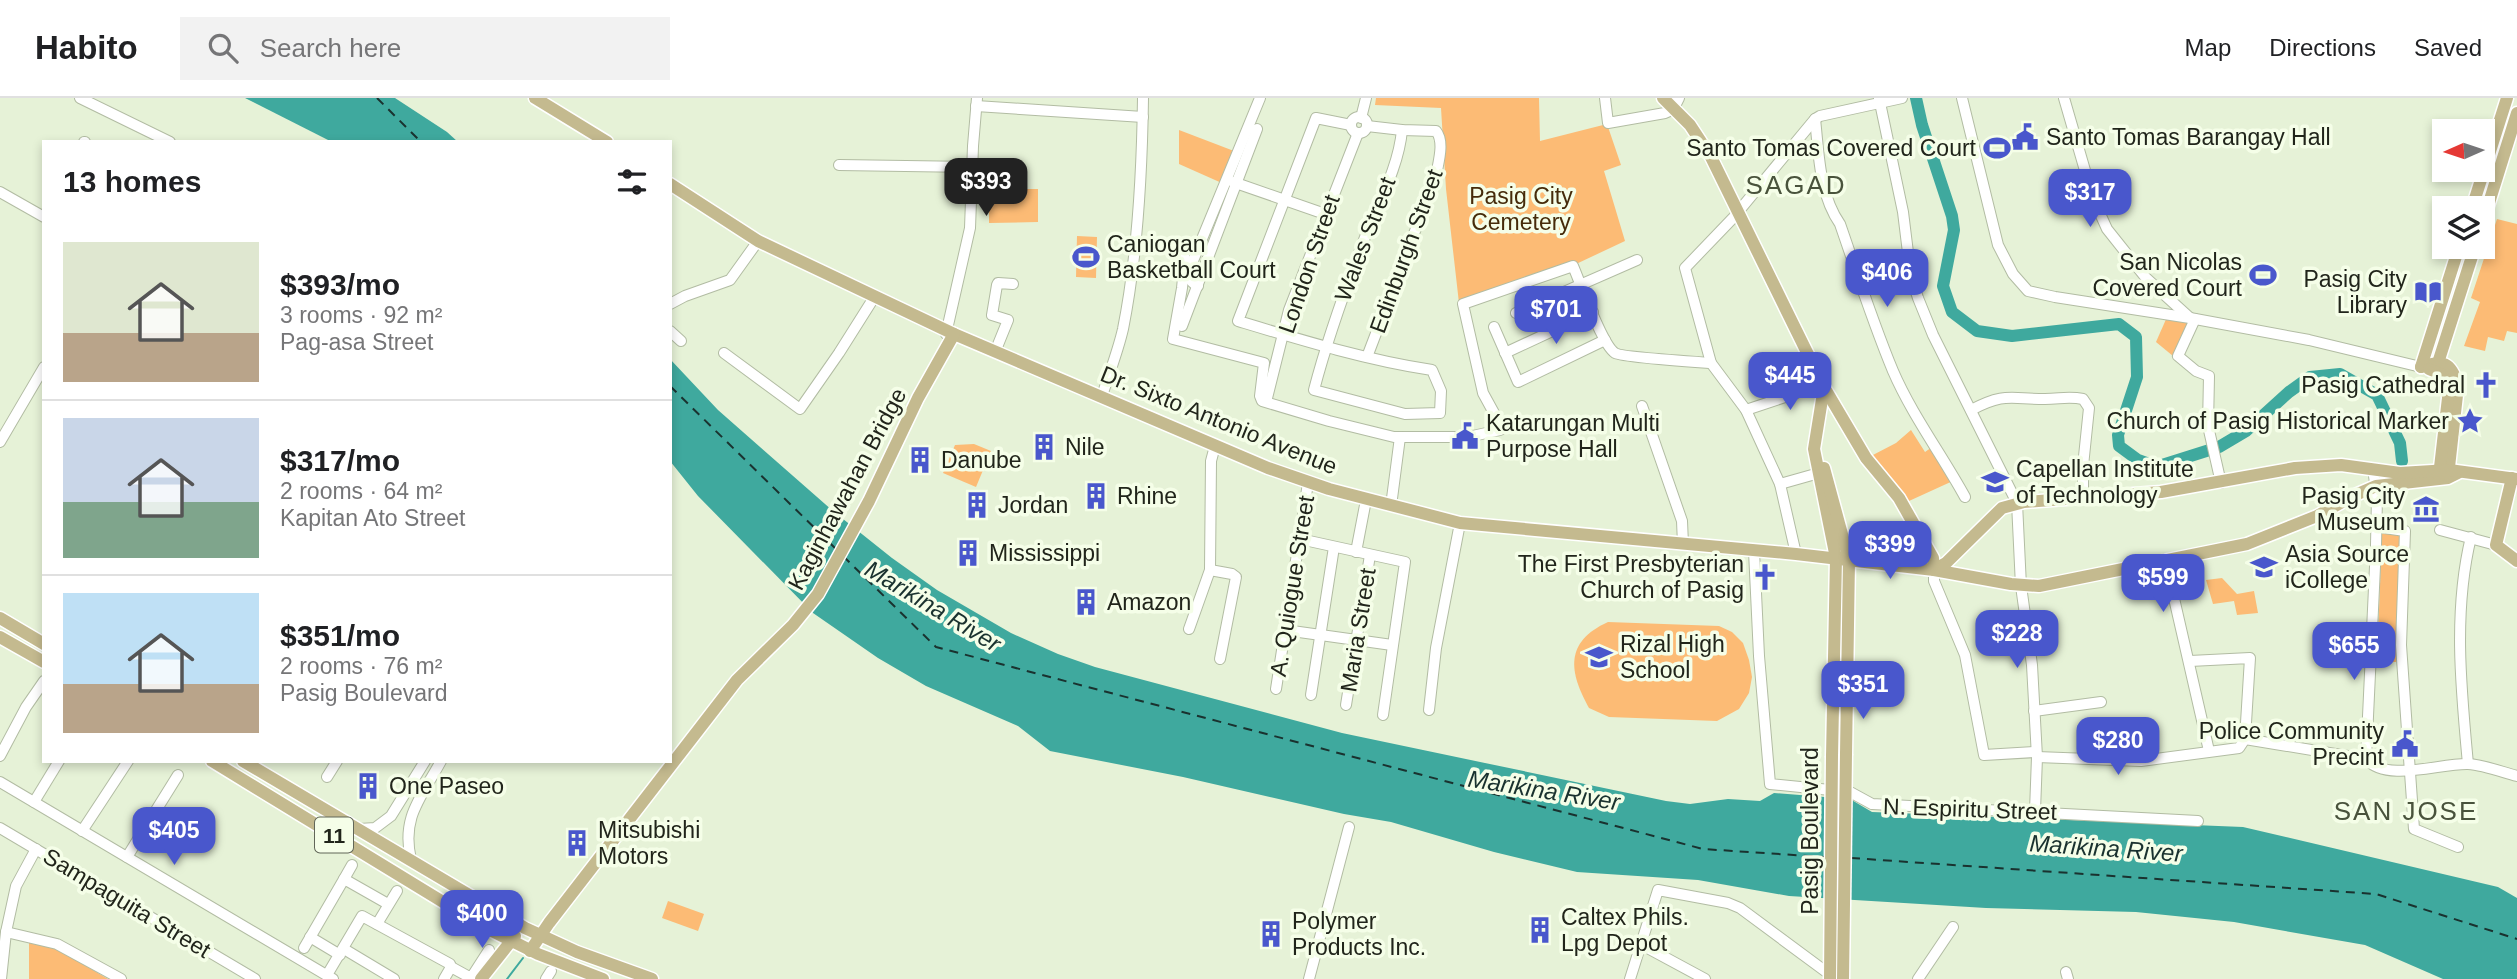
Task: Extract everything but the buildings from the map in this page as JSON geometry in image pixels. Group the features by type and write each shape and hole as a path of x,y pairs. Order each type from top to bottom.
{"main road":[{"path":"535,98 604,140"},
{"path":"1663,98 1675,104 1703,144 1739,211 1823,384 1866,458 1899,498 1933,558 1934,570 1946,563 2002,508 2017,503 2161,492 2317,466 2346,465 2400,473 2514,478 2496,545 2517,561"},
{"path":"2476,196 2507,98"},
{"path":"2491,196 2517,113"},
{"name":"Dr. Sixto Antonio Avenue","path":"672,185 758,241 995,352 1308,483 1460,523 1843,559 1934,570 2021,586 2039,586 2248,544 2317,516 2376,486 2446,474"},
{"path":"2446,474 2459,391 2450,368 2421,367 2455,259"},
{"path":"2437,366 2471,259"},
{"name":"Kaginhawahan Bridge","path":"530,951 737,680 793,625 818,594 869,501 950,332"},
{"path":"1823,384 1814,449 1843,559"},
{"path":"1814,449 1829,482 1843,559"},
{"name":"Pasig Boulevard","path":"1843,559 1846,754 1843,979"},
{"name":"Pasig Boulevard","path":"1828,975 1832,757 1843,559"},
{"path":"0,618 42,643"},
{"path":"0,637 42,661"},
{"name":"11","path":"215,763 484,927 515,935 540,935 577,952 652,979"},
{"name":"11","path":"246,763 411,860 515,935 530,951 603,979"},
{"path":"332,834 341,819"},
{"path":"481,979 515,935"},
{"path":"491,979 515,935"}],"street":[{"path":"80,98 166,140"},
{"path":"1102,396 1122,330 1132,267 1140,185 1143,98"},
{"path":"1182,326 1253,127 1260,98"},
{"path":"1364,122 1366,98"},
{"path":"1605,98 1608,123 1665,113 1675,104"},
{"path":"1796,554 1780,484 1746,411 1711,363 1685,269 1739,211 1815,119 1880,100 1902,98"},
{"path":"1962,98 1998,245 2003,258 2022,286 2031,292 2193,318 2355,350 2421,367"},
{"path":"2064,98 2093,198 2108,229 2146,278 2193,318"},
{"path":"1880,100 1903,212 1912,277 1933,335 2017,503 2021,586 2032,666 2036,754 2035,811"},
{"path":"873,482 917,391 950,332 970,228 977,102 1143,117"},
{"path":"1355,129 1316,118 1238,321 1367,357"},
{"name":"London Street","path":"1267,398 1283,334 1355,129 1356,118 1364,122"},
{"path":"1815,119 1825,194 1830,210 1840,224 1893,371 1965,497"},
{"name":"Edinburgh Street","path":"1364,122 1402,130 1436,131 1440,136 1436,176 1367,357"},
{"name":"Wales Street","path":"1367,357 1432,370 1441,391 1440,413 1405,414 1314,390 1336,313 1401,144 1402,130"},
{"path":"839,165 972,167"},
{"path":"1232,182 1325,214"},
{"path":"0,192 42,214"},
{"path":"672,303 730,280 758,241"},
{"path":"1175,254 1185,258 1185,271 1173,339 1264,363 1259,396 1262,401 1329,421 1400,437 1468,437 1498,432 1501,428 1483,393 1463,304 1573,266 1605,340 1614,353 1622,356 1651,356 1711,363"},
{"path":"1516,313 1637,260"},
{"path":"995,352 1008,320 992,315 997,285 1013,284"},
{"path":"724,354 800,409 875,296"},
{"path":"1505,353 1593,312"},
{"path":"2193,318 2178,356 2196,371 2209,376 2207,402 2212,448 2221,483"},
{"path":"1494,327 1518,382 1605,340"},
{"path":"672,333 681,341"},
{"path":"0,442 42,371"},
{"path":"1746,411 1823,384"},
{"path":"1971,410 1993,398 2083,398 2089,408 2083,466 2083,499"},
{"path":"1642,406 1682,521 1683,544"},
{"path":"1391,506 1400,437"},
{"path":"1189,629 1210,570 1211,461 1215,446"},
{"path":"2366,759 2377,527 2373,468"},
{"path":"1780,484 1819,474"},
{"name":"A. Quiogue Street","path":"1276,689 1308,483"},
{"path":"1356,552 1366,500"},
{"path":"1429,710 1438,637 1460,523"},
{"path":"2377,527 2405,531 2401,645 2414,829 2458,847"},
{"path":"2440,530 2496,545"},
{"path":"2468,764 2460,630 2464,573 2471,537"},
{"path":"1300,539 1405,562 1383,715"},
{"path":"1311,695 1334,547"},
{"name":"N. Espiritu Street","path":"1754,551 1759,656 1770,784 1850,792 1872,804 2198,821"},
{"name":"Maria Street","path":"1346,705 1370,555"},
{"path":"2165,559 2209,751"},
{"path":"1210,570 1232,574 1237,578 1220,659"},
{"path":"1934,570 1934,581 1965,655 1984,755 2036,754 2141,761 2239,748 2245,739 2250,658 2190,661"},
{"path":"1285,630 1392,645"},
{"path":"0,756 26,707 42,684"},
{"path":"2034,711 2101,702"},
{"path":"2245,739 2366,759 2379,768 2411,769 2468,764 2517,776"},
{"path":"34,802 58,763"},
{"path":"82,831 127,763"},
{"path":"327,778 336,763"},
{"path":"359,829 375,828 383,824 400,805 424,763"},
{"path":"411,860 407,832 413,812 440,763"},
{"path":"127,857 177,775"},
{"path":"0,782 330,977 362,916 471,978 489,950"},
{"path":"400,805 413,812"},
{"path":"1309,979 1349,827"},
{"name":"Sampaguita Street","path":"0,828 255,979"},
{"path":"1,979 6,932 16,886 36,849"},
{"path":"304,948 352,865"},
{"path":"344,879 388,904"},
{"path":"1630,979 1658,890 1728,903 1740,908 1828,975"},
{"path":"377,924 397,891"},
{"path":"1918,979 1953,927"},
{"path":"6,932 57,944 121,979"},
{"path":"310,937 394,979"},
{"path":"1642,945 1705,979"},
{"path":"444,979 451,967"}],"green space":[{"name":"Pasig City Cemetery","path":"1376,98 1539,98 1540,141 1607,124 1621,165 1604,171 1625,241 1574,265 1459,303 1446,189 1441,108 1375,105"},
{"path":"1179,130 1234,151 1224,184 1179,164"},
{"path":"996,189 1038,189 1038,222 989,223 989,196 996,196"},
{"path":"2497,219 2517,224 2517,333 2507,331 2504,341 2488,337 2485,351 2464,346 2480,302 2471,298 2484,259 2495,259"},
{"name":"Caniogan Basketball Court","path":"1077,236 1097,237 1096,278 1076,277"},
{"path":"2167,317 2189,322 2173,356 2156,342"},
{"path":"1911,430 1925,452 1935,445 1955,480 1909,501 1871,456 1896,443"},
{"path":"974,444 991,451 976,487 943,473 955,445"},
{"path":"2397,532 2401,536 2396,662 2377,662 2382,533"},
{"path":"2222,578 2237,594 2254,591 2258,613 2237,615 2234,601 2213,604 2206,580"},
{"path":"1608,622 1719,626 1732,632 1743,643 1749,660 1752,677 1749,693 1739,709 1717,721 1609,717 1589,708 1577,682 1574,659 1584,639"},
{"path":"668,901 704,914 698,931 662,918"},
{"path":"29,941 54,947 108,979 29,979"}],"water":[{"path":"245,98 395,98 456,140 328,140"},
{"name":"Marikina River","path":"672,361 718,410 833,511 892,558 937,590 1011,633 1095,667 1342,733 1666,801 1690,804 1728,799 1760,801 1774,793 1850,799 1872,812 2243,827 2498,887 2517,898 2517,979 2443,979 2365,945 2234,922 2136,912 1986,908 1789,896 1698,880 1577,872 1494,852 1391,822 1050,751 1018,726 926,686 878,658 813,613 698,496 672,464"}],"waterway":[{"path":"1916,98 1922,125 1952,216 1954,230 1943,286 1952,312 1977,331 2012,336 2119,324 2136,337 2137,377 2118,435 2119,446 2138,460 2162,465 2219,447 2246,431 2310,377 2340,374 2377,395 2400,443 2402,461"},
{"path":"507,979 523,958"}],"ferry route":[{"path":"377,98 419,140"},
{"path":"672,388 837,550"},
{"path":"843,556 936,647 1703,849 1824,857"},
{"path":"1851,858 2376,894 2517,939"}],"place":[{"name":"Santo Tomas Barangay Hall","path":"2025,137"},
{"name":"Santo Tomas Covered Court","path":"1997,148"},
{"name":"Caniogan Basketball Court","path":"1086,257"},
{"name":"San Nicolas Covered Court","path":"2263,275"},
{"name":"Pasig City Library","path":"2428,292"},
{"name":"Pasig Cathedral","path":"2486,385"},
{"name":"Church of Pasig Historical Marker","path":"2470,421"},
{"name":"Katarungan Multi Purpose Hall","path":"1465,436"},
{"name":"Nile","path":"1044,447"},
{"name":"Danube","path":"920,460"},
{"name":"Capellan Institute of Technology","path":"1995,482"},
{"name":"Rhine","path":"1096,496"},
{"name":"Jordan","path":"977,505"},
{"name":"Pasig City Museum","path":"2426,509"},
{"name":"Mississippi","path":"968,553"},
{"name":"Asia Source iCollege","path":"2264,567"},
{"name":"The First Presbyterian Church of Pasig","path":"1765,577"},
{"name":"Amazon","path":"1086,602"},
{"name":"Rizal High School","path":"1599,657"},
{"name":"Police Community Precint","path":"2405,744"},
{"name":"One Paseo","path":"368,786"},
{"name":"Mitsubishi Motors","path":"577,843"},
{"name":"Caltex Phils. Lpg Depot","path":"1540,930"},
{"name":"Polymer Products Inc.","path":"1271,934"}],"district":[{"name":"SAGAD","path":"1796,185"},
{"name":"SAN JOSE","path":"2406,811"}]}
